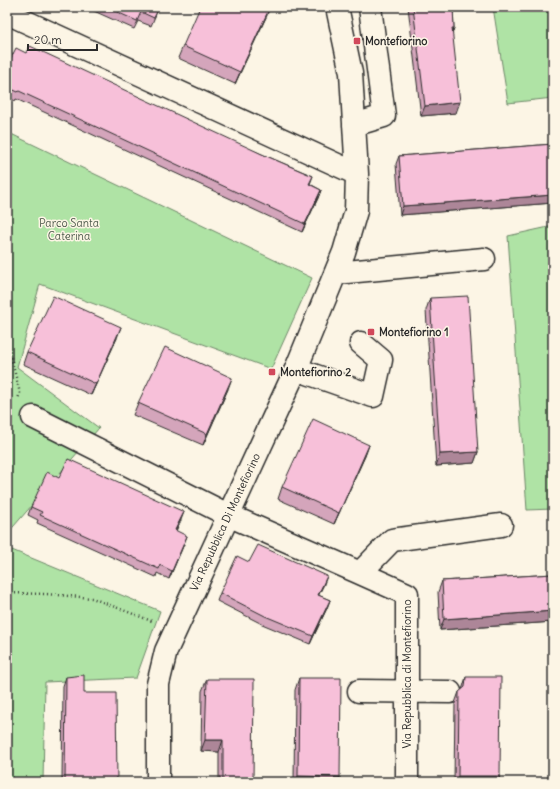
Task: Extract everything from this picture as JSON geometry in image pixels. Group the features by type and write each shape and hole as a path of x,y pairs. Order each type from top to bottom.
{"street":[{"name":"Via Repubblica Di Montefiorino","path":"158,782 158,684 166,651 296,368 336,273 356,211 357,174 351,73 337,7"},
{"path":"354,125 384,116 370,7"},
{"path":"7,13 357,174"},
{"path":"336,273 484,259"},
{"path":"296,368 373,396 381,360 361,344"},
{"path":"22,414 228,515 360,573 392,540 501,525"},
{"name":"Via Repubblica di Montefiorino","path":"360,573 407,594 407,782"},
{"path":"359,691 450,692"}],"path":[{"path":"7,342 20,393 15,405"},
{"path":"7,423 22,414"},
{"path":"7,593 46,594 92,598 176,630"}],"green space":[{"path":"493,7 553,7 553,98 508,103"},
{"name":"Parco Santa Caterina","path":"7,132 312,278 271,369 40,284 17,367 99,428 7,534"},
{"path":"553,226 553,509 527,510 508,236"},
{"path":"7,548 160,611 136,678 45,682 43,782 7,782"}],"building":[{"path":"106,7 159,7 154,18 141,12 137,21"},
{"path":"200,7 270,7 240,72 183,46"},
{"path":"413,7 453,7 454,28 452,28 460,102 425,106"},
{"path":"30,46 264,155 313,176 309,184 321,190 305,224 19,91 18,92 7,87 7,66 16,48 26,53"},
{"path":"553,144 553,195 403,206 399,156"},
{"path":"53,296 121,327 96,384 27,352"},
{"path":"468,296 478,452 440,454 430,298"},
{"path":"165,347 232,378 207,434 138,403"},
{"path":"313,419 369,445 339,513 282,487"},
{"path":"68,459 184,512 175,530 187,536 172,571 160,565 159,569 40,515 42,512 31,507 47,472 59,478"},
{"path":"258,545 327,576 318,595 330,600 313,636 265,616 220,593 237,556 249,562"},
{"path":"553,574 553,611 444,619 442,581"},
{"path":"84,675 84,693 116,693 117,782 65,782 66,677"},
{"path":"466,677 501,677 500,776 458,776 459,692 465,687"},
{"path":"299,678 341,678 340,777 298,776"},
{"path":"207,679 254,679 253,782 204,782 204,780 223,780 223,740 205,740"}],"place":[{"name":"Montefiorino","path":"357,41"},
{"name":"Montefiorino 1","path":"371,332"},
{"name":"Montefiorino 2","path":"272,372"}]}
